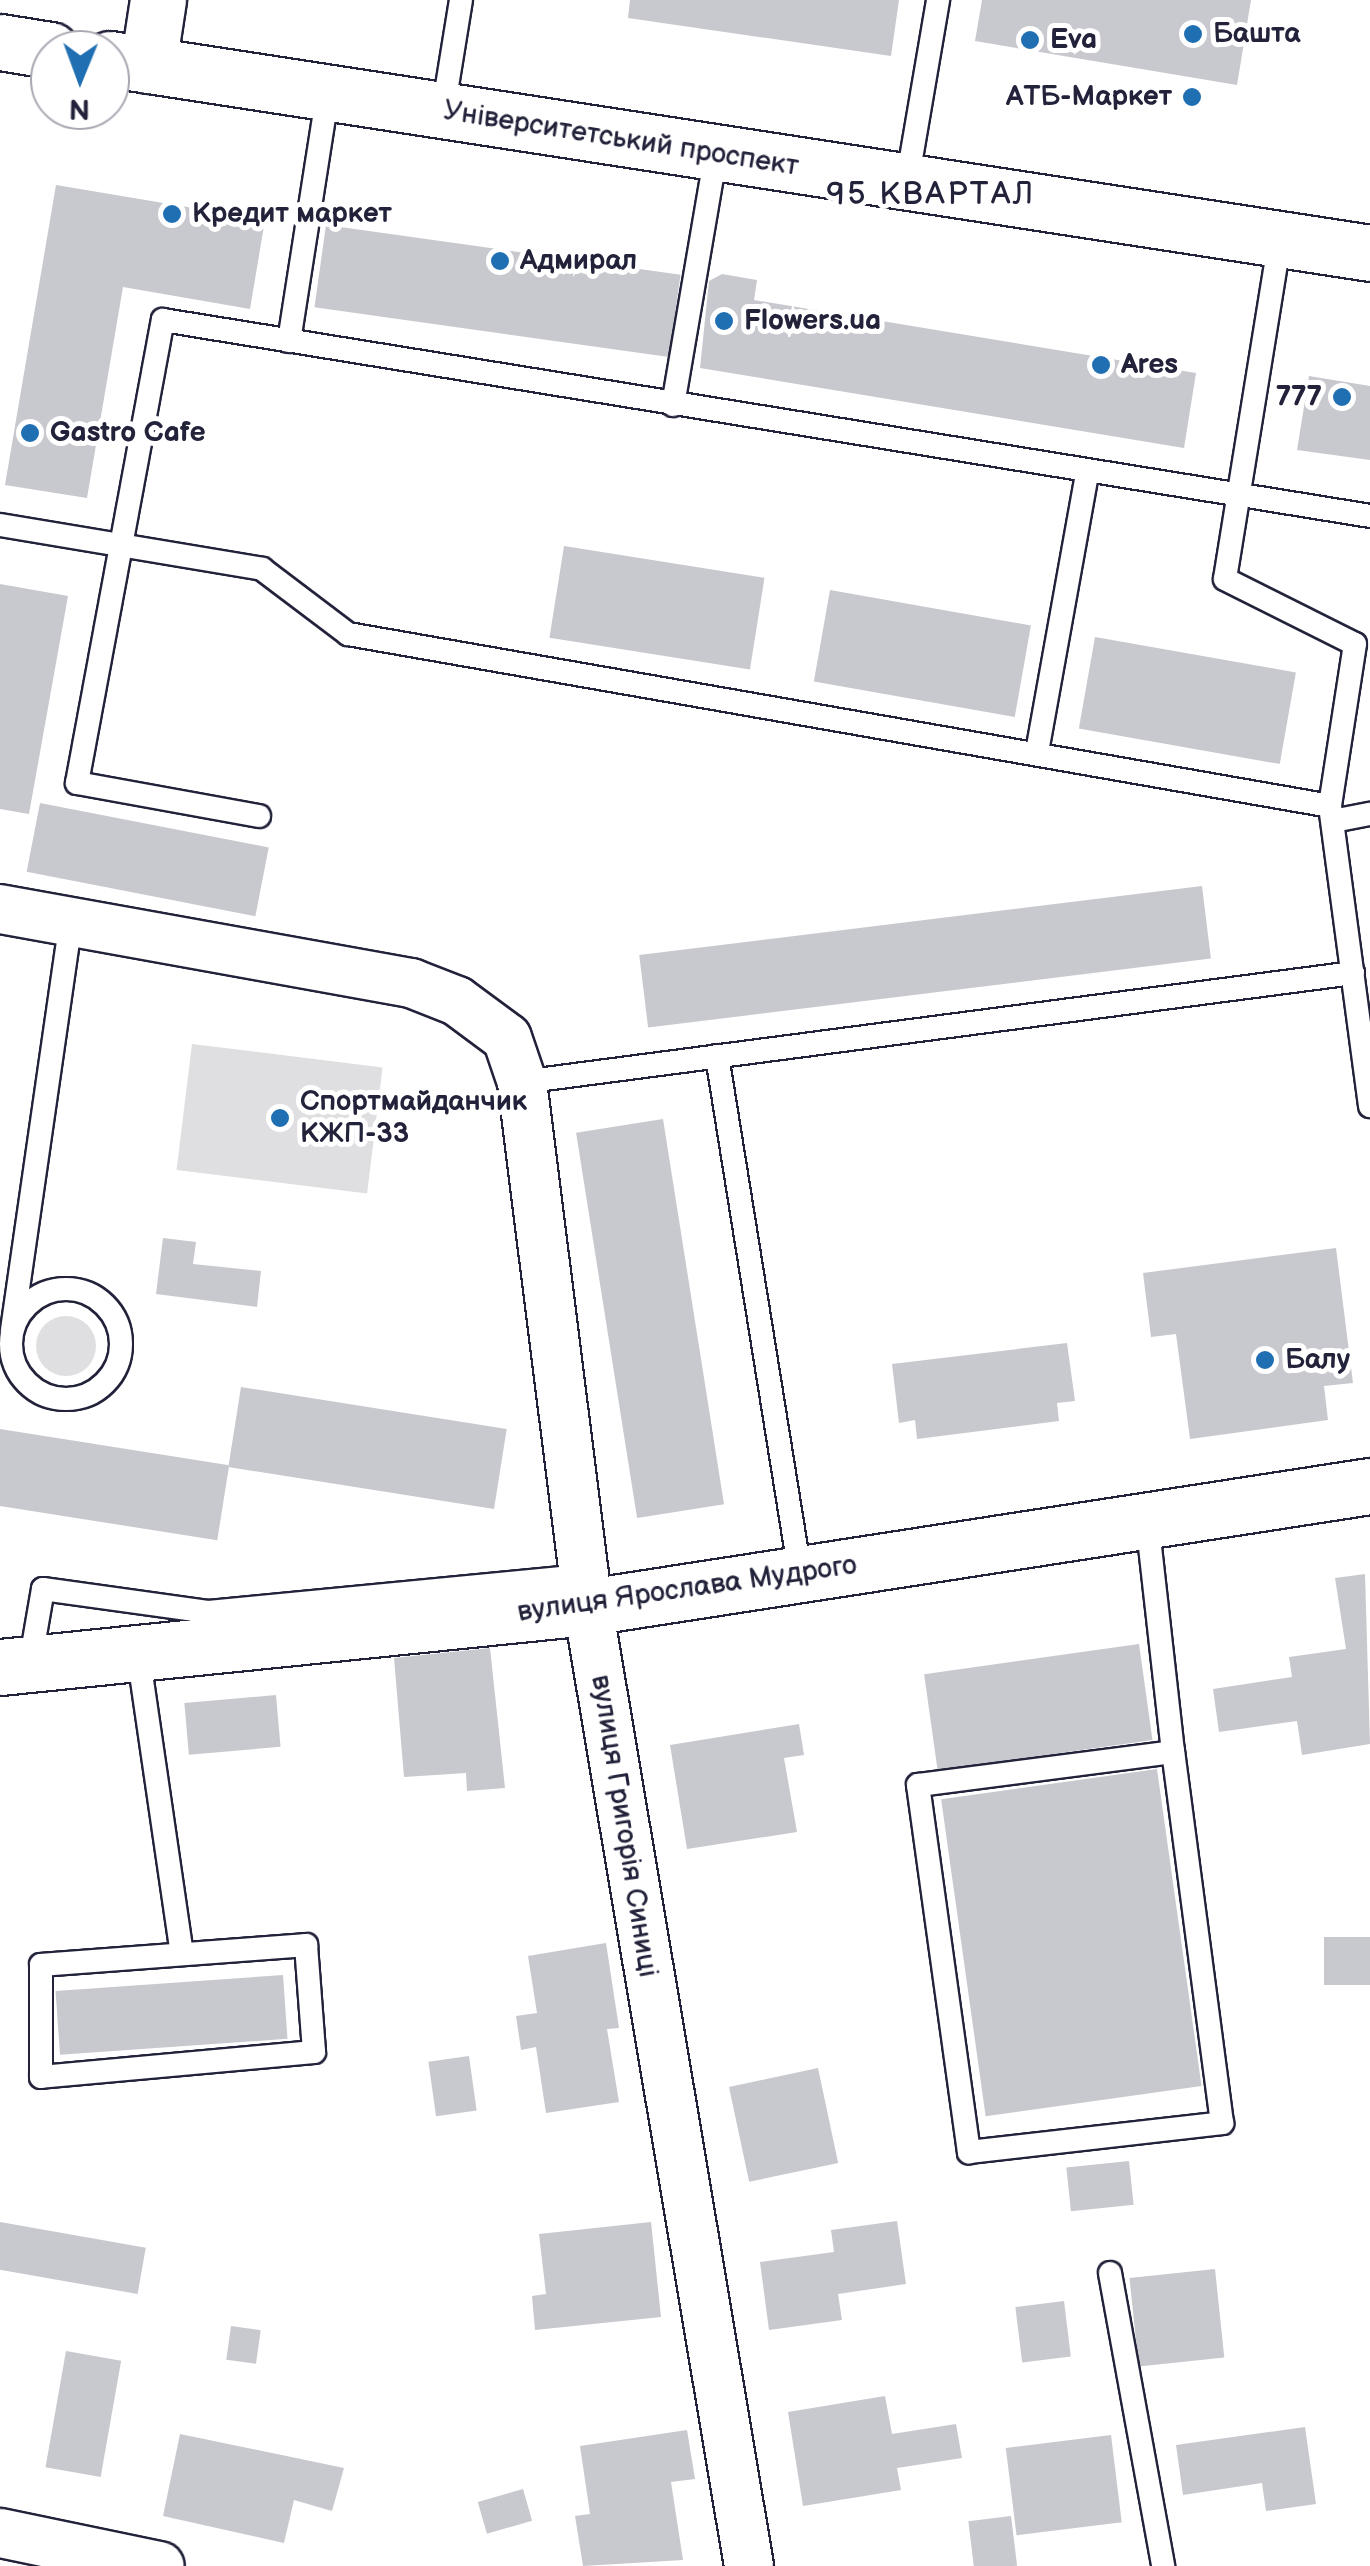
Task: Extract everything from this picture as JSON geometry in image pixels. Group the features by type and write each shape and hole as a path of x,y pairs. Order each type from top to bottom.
{"street":[{"path":"130,60 158,0"},
{"path":"0,42 30,47"},
{"name":"Університетський проспект","path":"130,62 1370,253"},
{"name":"вулиця Григорія Синиці","path":"0,909 411,984 457,1001 506,1038 522,1082 586,1591 749,2566"},
{"name":"вулиця Ярослава Мудрого","path":"15,1666 138,1653 586,1591 800,1573 1370,1486"},
{"path":"0,2533 160,2566"}],"lane":[{"path":"443,112 461,0"},
{"path":"906,182 938,0"},
{"path":"289,341 328,93"},
{"path":"673,405 716,152"},
{"path":"1280,239 1225,579 1362,642 1331,813 1370,1106"},
{"path":"259,816 77,783 162,320 1370,516"},
{"path":"1037,752 1087,472"},
{"path":"0,525 262,569 348,634 1037,752 1331,813 1370,814"},
{"path":"12,1330 34,1298 84,1291 106,1304 120,1327 118,1365 104,1387 55,1400 31,1389 15,1368 12,1330 70,923"},
{"path":"522,1082 1352,973"},
{"path":"717,1056 800,1573"},
{"path":"1147,1520 1222,2123 969,2152 918,1785 1174,1752"},
{"path":"15,1666 43,1589 209,1612 586,1591"},
{"path":"138,1653 182,1953"},
{"path":"306,1945 314,2052 41,2078 41,1965 182,1953 306,1945"},
{"path":"1110,2273 1163,2566"}],"shaded area":[{"name":"Спортмайданчик КЖП-33","path":"192,1044 383,1067 367,1193 177,1170"},
{"path":"66,1316 87,1325 96,1346 87,1367 66,1376 45,1367 36,1346 45,1325"}],"building":[{"path":"630,0 899,0 891,56 628,18"},
{"path":"982,0 1251,0 1237,85 975,41"},
{"path":"56,185 265,220 250,309 123,287 87,498 5,485"},
{"path":"326,225 681,275 669,357 314,307"},
{"path":"722,274 757,280 754,300 1196,373 1184,448 700,368 709,281"},
{"path":"1309,376 1370,386 1370,460 1297,450"},
{"path":"564,546 765,578 750,670 549,638"},
{"path":"0,584 68,596 29,814 0,809"},
{"path":"830,590 1031,625 1015,717 814,682"},
{"path":"1095,637 1296,672 1280,764 1079,729"},
{"path":"40,803 269,847 255,916 27,872"},
{"path":"1202,886 1211,958 648,1028 639,955"},
{"path":"663,1119 724,1504 637,1518 576,1133"},
{"path":"163,1238 196,1242 193,1264 261,1271 257,1307 156,1294"},
{"name":"Балу","path":"1336,1248 1353,1383 1324,1386 1328,1420 1190,1439 1176,1334 1151,1337 1143,1273"},
{"path":"1067,1343 1075,1401 1057,1403 1059,1421 917,1439 915,1420 899,1423 892,1364"},
{"path":"241,1387 507,1429 494,1509 228,1467"},
{"path":"0,1429 229,1465 217,1540 0,1506"},
{"path":"1365,1574 1370,1744 1302,1755 1297,1721 1219,1732 1213,1689 1292,1677 1289,1657 1346,1649 1335,1578"},
{"path":"1139,1644 1152,1740 938,1770 924,1674"},
{"path":"490,1648 505,1788 467,1791 466,1773 404,1777 394,1658"},
{"path":"276,1695 281,1747 189,1755 184,1703"},
{"path":"799,1724 804,1755 784,1758 797,1832 687,1849 670,1745"},
{"path":"1157,1769 1202,2086 986,2116 941,1799"},
{"path":"1324,1937 1370,1937 1370,1985 1324,1985"},
{"path":"606,1943 619,2028 607,2029 619,2102 546,2113 536,2047 521,2050 516,2016 537,2013 528,1956"},
{"path":"283,1975 287,2039 60,2055 56,1991"},
{"path":"469,2056 477,2110 436,2116 428,2062"},
{"path":"818,2068 838,2163 749,2182 729,2087"},
{"path":"1129,2161 1134,2205 1071,2211 1066,2168"},
{"path":"897,2221 906,2284 838,2294 842,2320 769,2330 760,2262 834,2252 831,2230"},
{"path":"0,2222 146,2248 138,2294 0,2270"},
{"path":"651,2222 661,2317 535,2330 532,2296 546,2294 539,2234"},
{"path":"1215,2269 1224,2358 1139,2367 1129,2278"},
{"path":"1064,2301 1071,2357 1022,2363 1015,2307"},
{"path":"231,2326 261,2330 256,2364 226,2360"},
{"path":"66,2351 121,2361 101,2477 46,2467"},
{"path":"885,2396 892,2434 956,2424 962,2458 897,2468 901,2490 803,2506 788,2412"},
{"path":"1305,2427 1316,2504 1266,2511 1262,2483 1183,2495 1176,2445"},
{"path":"687,2430 695,2479 671,2482 683,2560 583,2566 575,2516 590,2514 580,2446"},
{"path":"180,2434 344,2468 332,2511 294,2500 284,2543 163,2516"},
{"path":"1111,2435 1122,2522 1017,2535 1006,2448"},
{"path":"523,2489 532,2521 487,2534 478,2502"},
{"path":"1011,2516 1017,2566 974,2566 968,2521"}],"place":[{"name":"Башта","path":"1193,34"},
{"name":"Eva","path":"1030,40"},
{"name":"АТБ-Маркет","path":"1192,97"},
{"name":"Кредит маркет","path":"172,214"},
{"name":"Адмирал","path":"500,261"},
{"name":"Flowers.ua","path":"724,321"},
{"name":"Ares","path":"1101,365"},
{"name":"777","path":"1342,397"},
{"name":"Gastro Cafe","path":"30,433"},
{"name":"Спортмайданчик КЖП-33","path":"280,1118"},
{"name":"Балу","path":"1265,1360"}],"district":[{"name":"95 КВАРТАЛ","path":"931,195"}]}
